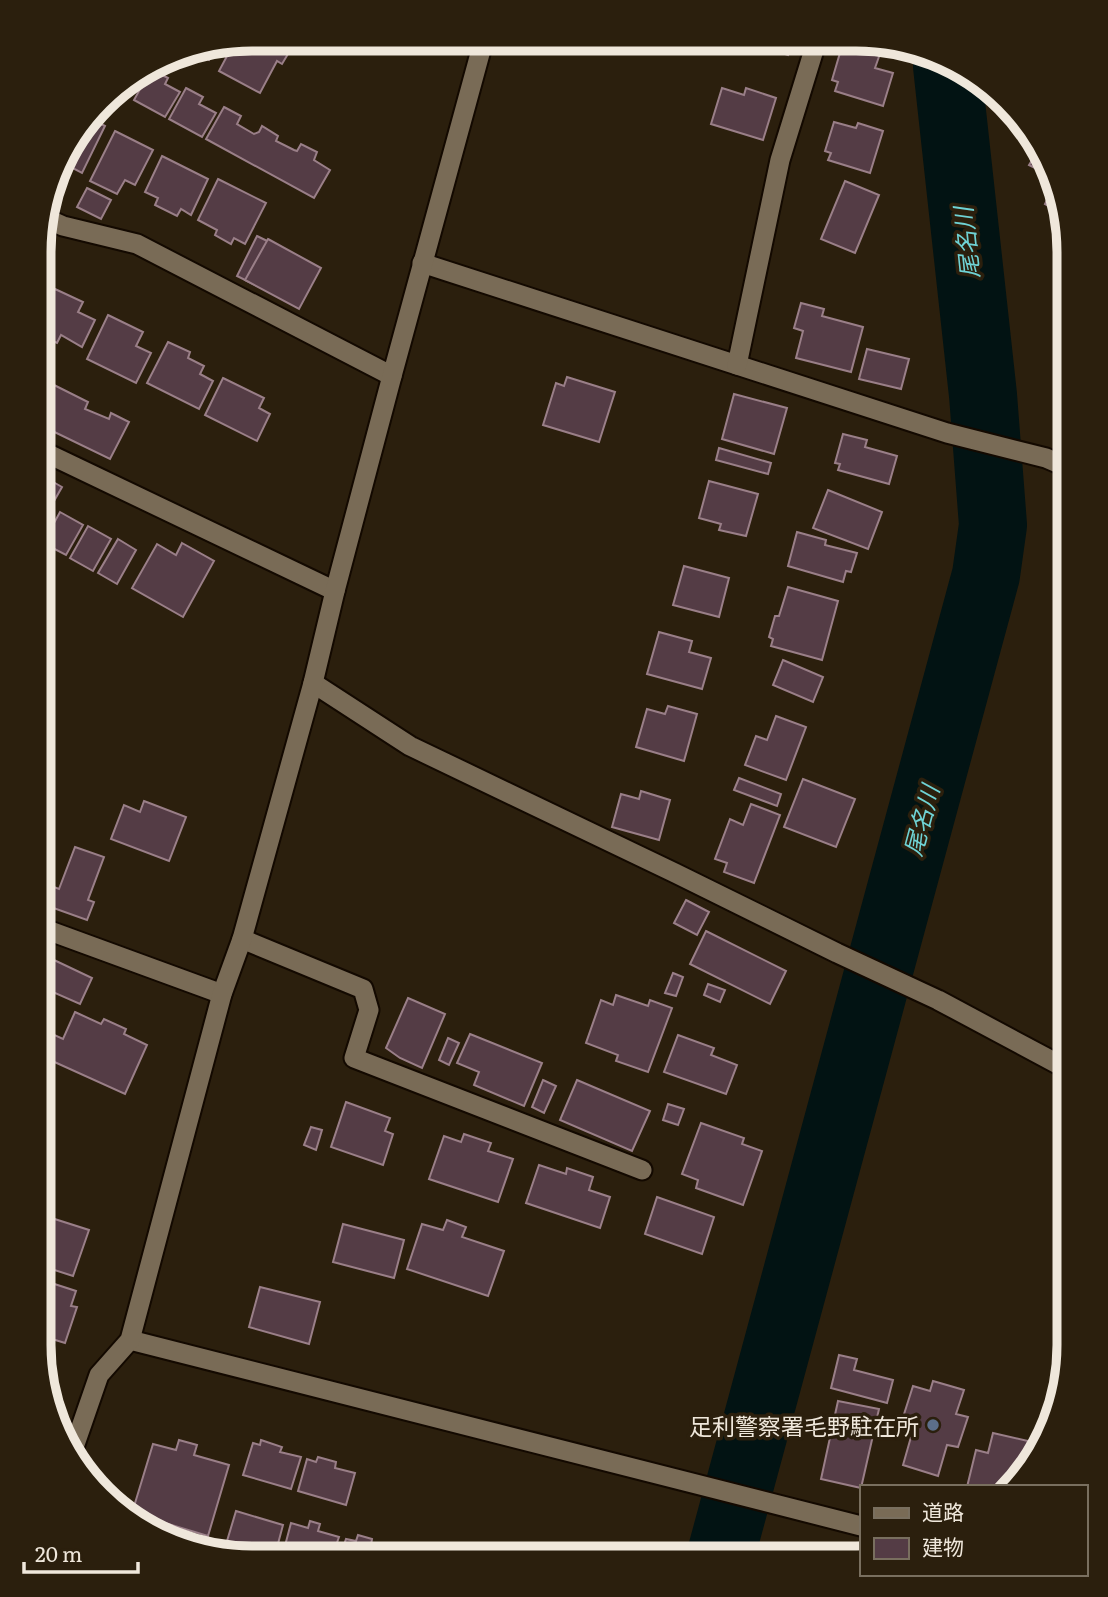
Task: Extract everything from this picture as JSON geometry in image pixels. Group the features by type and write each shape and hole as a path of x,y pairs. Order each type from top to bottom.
{"street":[{"path":"76,1441 99,1375 130,1340 222,994 242,939 313,683 392,376 481,51"},
{"path":"737,365 780,160 814,51"},
{"path":"53,221 137,244 392,376"},
{"path":"422,263 947,433 1057,463"},
{"path":"51,455 335,591"},
{"path":"313,683 410,746 837,953 938,999 1057,1063"},
{"path":"51,931 222,994"},
{"path":"242,939 363,989 369,1010 354,1058 642,1170"},
{"path":"130,1340 860,1526"}],"building":[{"path":"290,51 282,64 277,61 260,93 219,71 229,52"},
{"path":"841,51 881,52 875,68 893,73 883,106 835,91 838,82 832,80"},
{"path":"160,74 168,78 165,84 180,92 165,117 134,100 143,83"},
{"path":"186,88 203,97 199,104 216,113 202,137 169,119"},
{"path":"722,88 744,95 746,88 776,98 763,140 711,124"},
{"path":"224,107 241,116 237,124 254,134 259,132 262,126 278,136 276,141 294,150 297,151 301,144 317,152 314,160 330,170 314,198 206,139"},
{"path":"834,122 856,128 858,123 883,131 870,173 828,160 831,153 825,151"},
{"path":"99,123 105,126 82,173 70,167"},
{"path":"115,131 153,150 135,185 125,180 117,194 90,181"},
{"path":"162,156 208,179 191,215 181,209 177,216 155,205 158,198 145,192"},
{"path":"1033,158 1039,170 1029,165"},
{"path":"218,179 266,203 245,244 234,238 231,244 215,235 217,230 198,220"},
{"path":"845,181 879,195 855,253 821,239"},
{"path":"87,188 111,200 101,219 77,207"},
{"path":"1049,196 1052,208 1045,204"},
{"path":"257,236 300,257 295,266 307,272 296,291 286,286 280,297 237,276"},
{"path":"268,239 321,268 299,309 245,280"},
{"path":"55,289 83,302 78,312 95,320 82,347 61,335 57,343 51,340 51,297"},
{"path":"801,303 824,309 822,316 863,327 851,372 796,358 803,331 794,328"},
{"path":"108,315 143,332 136,346 151,353 136,383 87,359"},
{"path":"168,342 190,352 188,358 204,366 200,374 213,381 199,409 147,383"},
{"path":"867,349 909,359 901,389 859,379"},
{"path":"567,377 615,392 599,442 543,425 556,383 564,386"},
{"path":"223,378 264,398 259,408 270,414 257,441 205,415"},
{"path":"52,384 88,402 85,409 109,419 111,413 129,422 110,459 51,430"},
{"path":"734,394 787,408 774,454 722,439"},
{"path":"843,434 867,440 865,447 897,456 889,484 838,470 840,464 835,463"},
{"path":"719,448 771,463 768,474 716,460"},
{"path":"51,481 62,487 51,506"},
{"path":"709,481 758,494 746,536 719,530 721,524 699,518"},
{"path":"828,490 882,512 868,549 813,528"},
{"path":"60,512 83,525 66,555 51,547 51,528"},
{"path":"88,526 111,539 93,571 70,558"},
{"path":"797,532 826,540 825,545 857,553 851,572 846,571 843,582 788,566"},
{"path":"118,539 136,550 117,584 98,573"},
{"path":"182,543 214,561 183,617 132,588 157,544 176,555"},
{"path":"684,566 729,578 719,617 673,605"},
{"path":"788,587 838,601 822,660 771,646 773,639 769,637 775,616 779,616"},
{"path":"659,632 692,641 689,652 711,658 702,689 647,674"},
{"path":"783,660 823,677 813,702 773,685"},
{"path":"668,706 697,714 684,761 636,747 647,709 665,714"},
{"path":"776,716 806,727 786,780 745,765 756,736 767,740"},
{"path":"739,778 781,794 777,806 734,790"},
{"path":"803,779 855,799 836,847 784,827"},
{"path":"641,791 670,800 659,840 612,827 621,794 639,799"},
{"path":"144,801 186,817 169,861 111,839 124,805 140,812"},
{"path":"751,804 780,815 754,883 724,872 727,863 715,859 730,819 743,825"},
{"path":"75,847 104,857 88,900 94,902 87,920 51,907 51,886 59,889"},
{"path":"686,900 709,912 697,935 674,923"},
{"path":"706,931 786,971 770,1004 690,964"},
{"path":"54,960 92,978 80,1004 53,992 51,997 51,966"},
{"path":"673,973 683,977 676,996 665,993"},
{"path":"708,984 725,990 720,1002 704,995"},
{"path":"616,995 648,1006 650,1000 672,1008 648,1072 616,1061 618,1055 586,1043 601,1000 613,1005"},
{"path":"408,998 445,1014 422,1068 386,1048"},
{"path":"75,1012 101,1024 104,1019 126,1029 124,1034 147,1045 125,1094 51,1060 51,1034 63,1039"},
{"path":"470,1034 542,1063 524,1106 474,1085 479,1072 457,1063"},
{"path":"678,1035 714,1048 711,1055 737,1065 726,1094 664,1072"},
{"path":"448,1038 459,1043 449,1065 439,1060"},
{"path":"543,1080 556,1086 544,1113 532,1107"},
{"path":"577,1080 650,1111 632,1151 560,1120"},
{"path":"346,1102 390,1118 385,1131 393,1134 383,1165 331,1147"},
{"path":"668,1104 684,1109 678,1125 663,1120"},
{"path":"701,1123 744,1138 742,1144 762,1151 743,1205 696,1188 698,1180 682,1174"},
{"path":"311,1127 322,1130 316,1150 304,1145"},
{"path":"464,1134 491,1143 488,1151 513,1159 498,1202 429,1179 444,1136 461,1142"},
{"path":"539,1165 566,1174 567,1168 593,1177 589,1190 610,1197 600,1228 526,1203"},
{"path":"657,1197 714,1217 702,1254 645,1234"},
{"path":"51,1218 89,1230 73,1276 51,1269"},
{"path":"447,1220 466,1227 462,1237 504,1251 488,1296 407,1269 422,1224 443,1230"},
{"path":"343,1224 404,1240 394,1278 333,1262"},
{"path":"51,1283 76,1291 71,1306 77,1307 65,1343 51,1339"},
{"path":"260,1287 320,1302 309,1344 249,1327"},
{"path":"839,1355 857,1359 854,1370 893,1380 887,1403 831,1388"},
{"name":"足利警察署毛野駐在所","path":"933,1381 964,1390 956,1414 968,1417 958,1447 947,1445 938,1476 903,1465 911,1437 898,1433 913,1386 930,1391"},
{"path":"838,1401 879,1409 860,1488 821,1479"},
{"path":"993,1433 1028,1441 1023,1457 1000,1485 967,1485 976,1450 988,1453"},
{"path":"179,1440 197,1445 194,1455 229,1465 208,1536 153,1519 134,1507 153,1444 176,1450"},
{"path":"261,1440 282,1447 280,1452 301,1457 291,1489 243,1475 253,1443 260,1445"},
{"path":"318,1457 336,1462 335,1468 355,1473 346,1505 298,1491 307,1459 316,1462"},
{"path":"236,1511 283,1525 277,1546 243,1546 227,1541"},
{"path":"310,1521 320,1524 318,1531 339,1537 336,1546 285,1546 291,1523 308,1528"},
{"path":"358,1535 372,1539 371,1545 374,1546 344,1546 346,1539 356,1541"}],"waterway":[{"name":"尾名川","path":"723,1546 986,575 993,525 983,395 948,74"}],"place":[{"name":"足利警察署毛野駐在所","path":"933,1425"}]}
